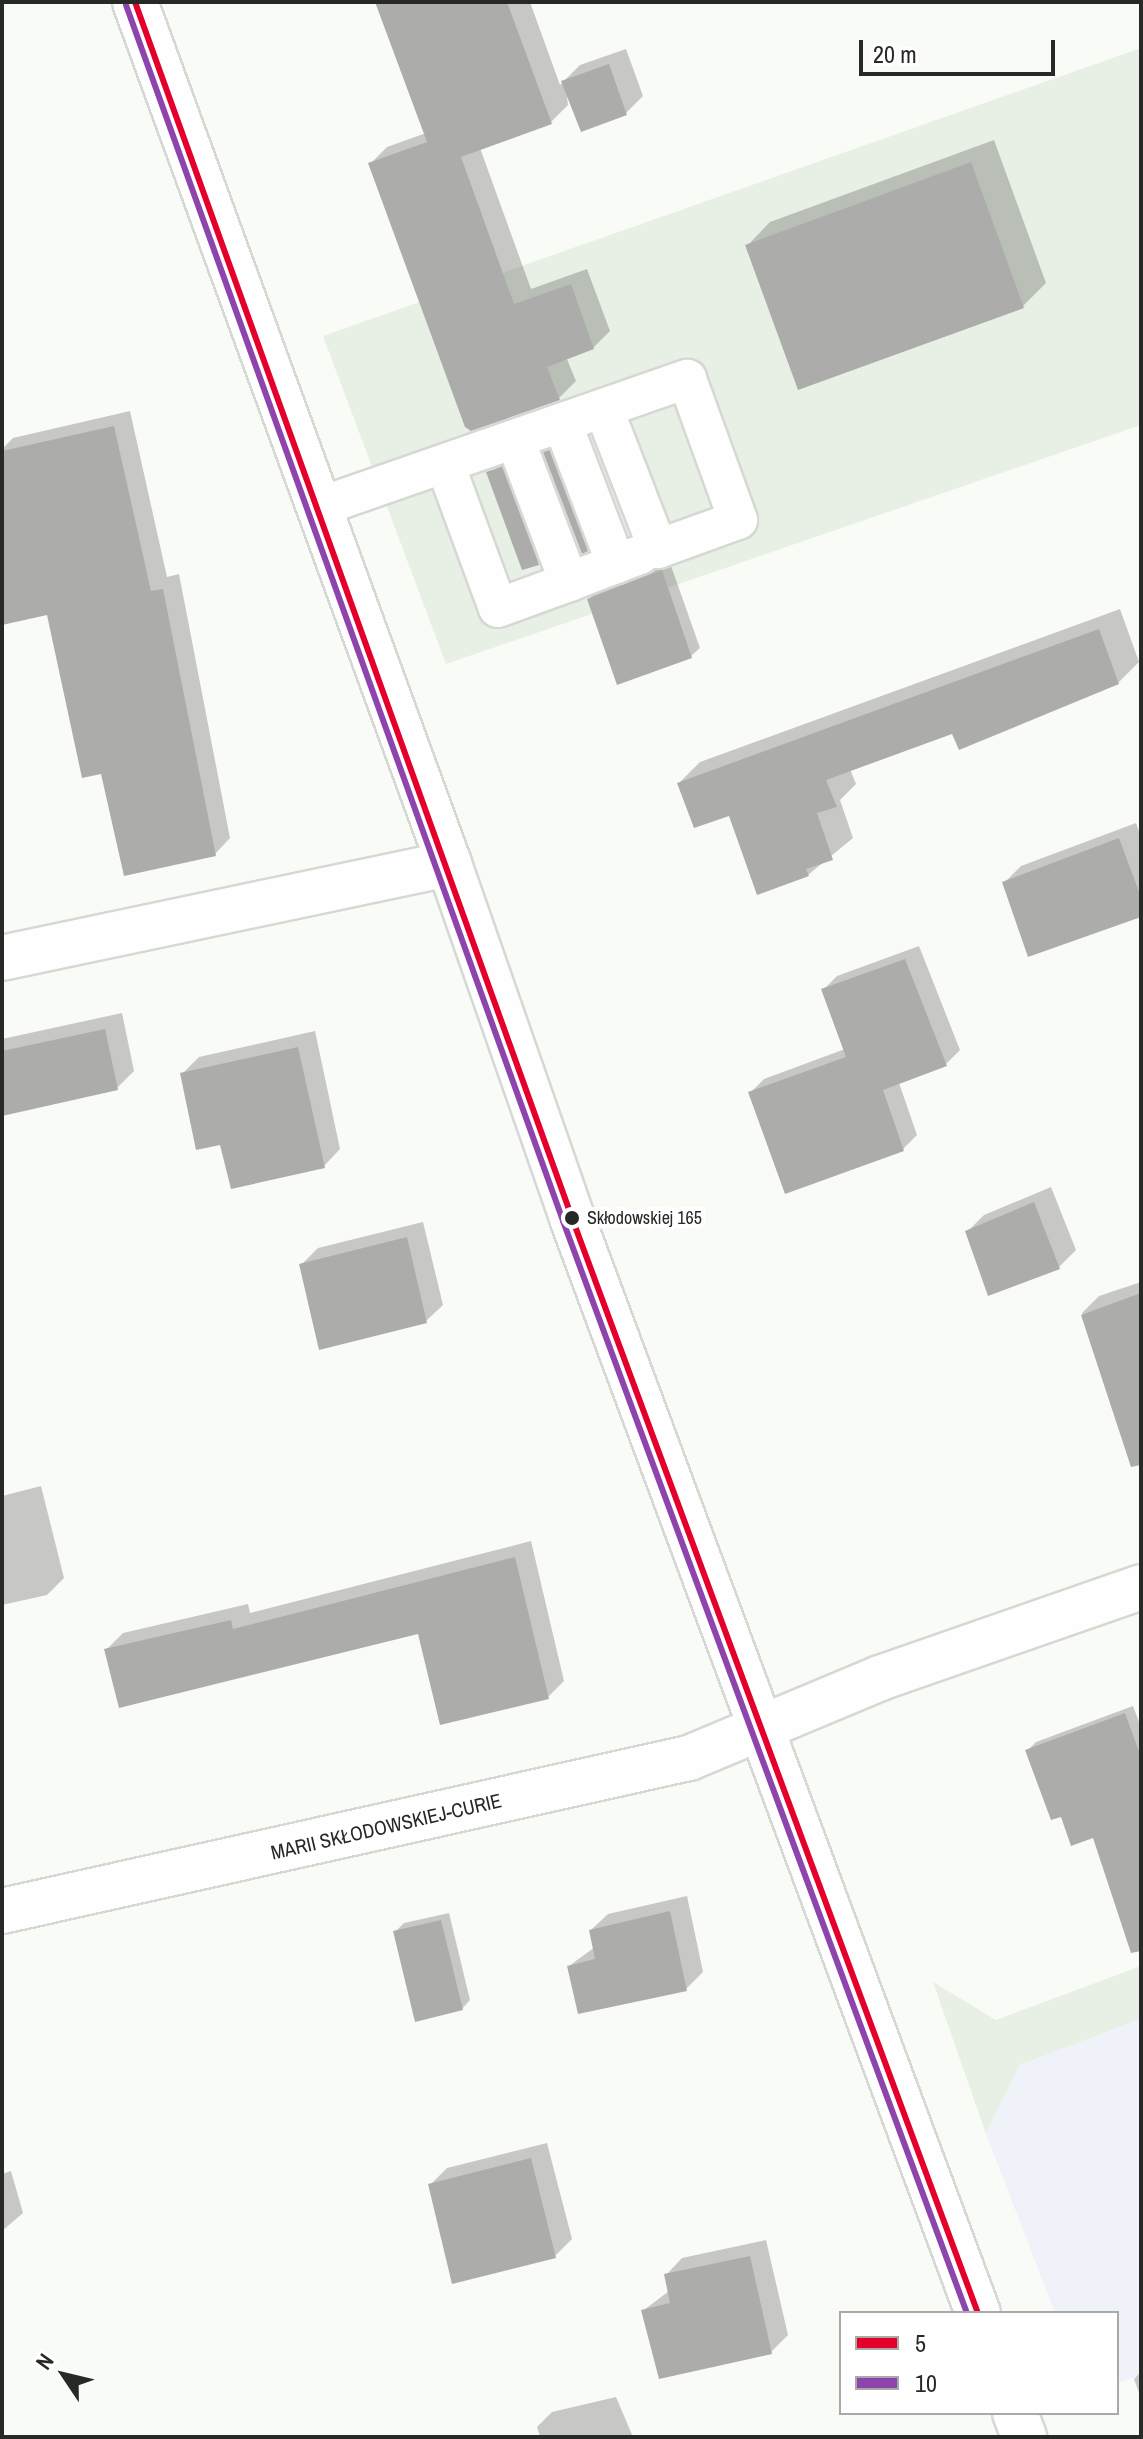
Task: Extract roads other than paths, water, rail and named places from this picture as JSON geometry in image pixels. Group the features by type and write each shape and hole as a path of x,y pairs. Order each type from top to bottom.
{"street":[{"path":"135,2 449,864 572,1218 766,1729 977,2311"},
{"path":"2,958 449,864"},
{"name":"MARII SKŁODOWSKIEJ-CURIE","path":"2,1911 689,1758 766,1729 880,1678 1141,1587"},
{"path":"1016,2415 1024,2437"}],"lane":[{"path":"319,507 446,467 687,379 738,520 498,608 446,467"},
{"path":"604,410 658,549"},
{"path":"563,425 616,564"},
{"path":"516,442 569,582"}],"place":[{"name":"Skłodowskiej 165","path":"572,1218"}]}
